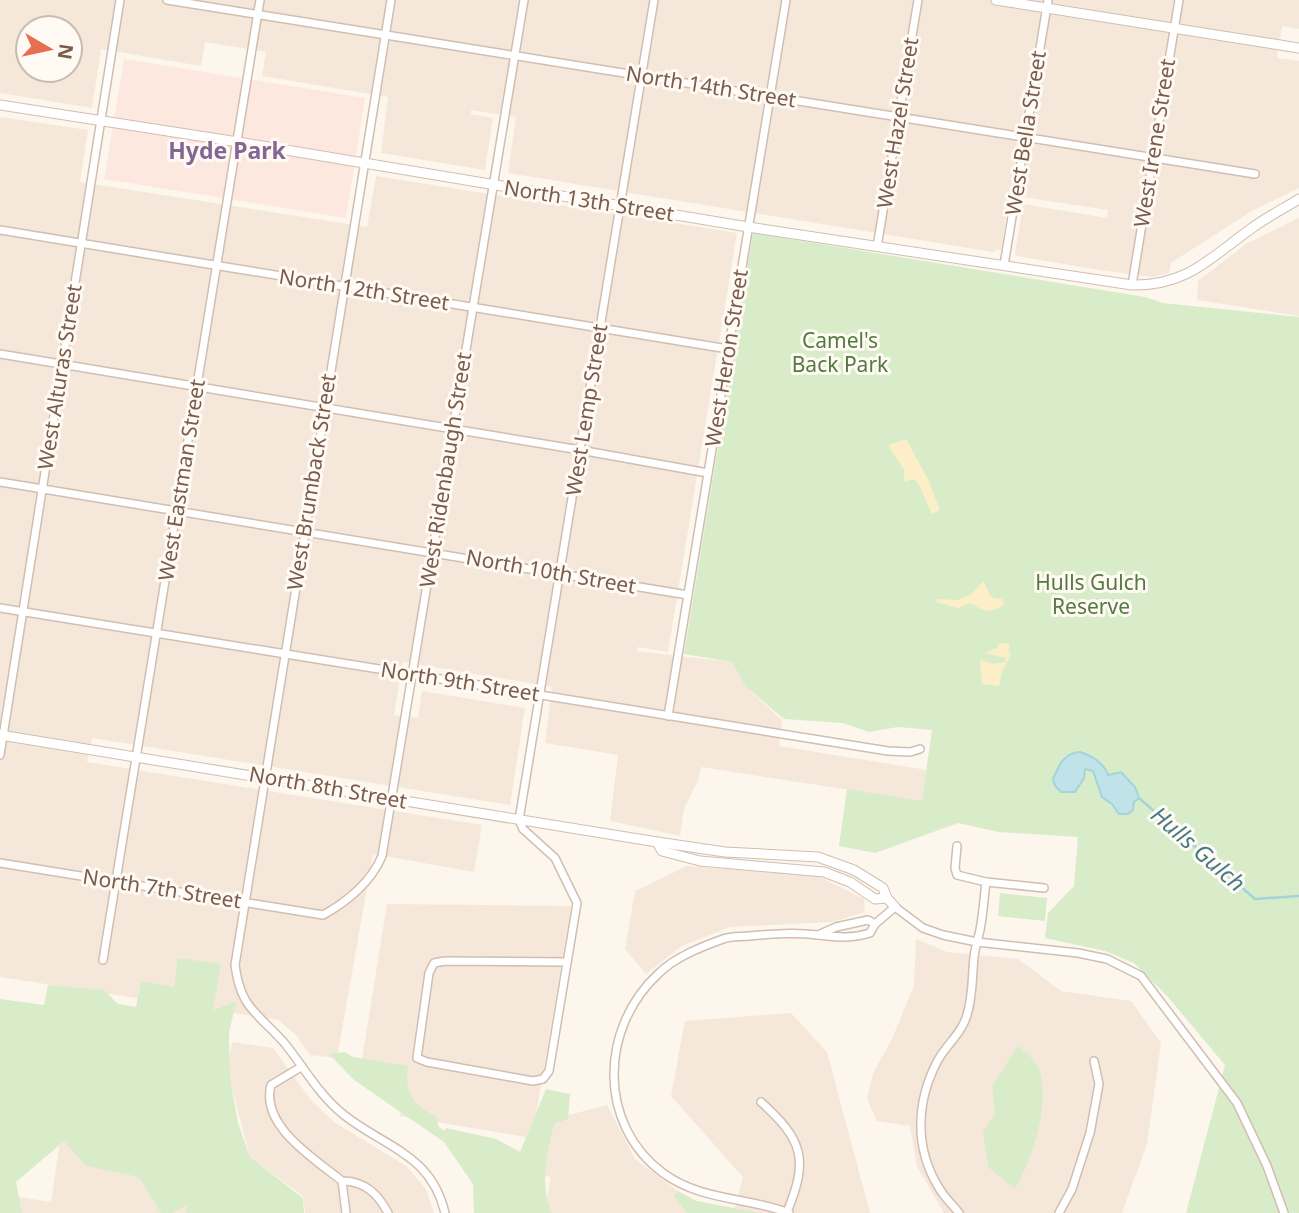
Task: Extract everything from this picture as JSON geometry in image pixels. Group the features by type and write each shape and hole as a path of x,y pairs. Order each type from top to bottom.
{"street":[{"name":"West Alturas Street","path":"0,755 120,0"},
{"name":"North 14th Street","path":"167,0 1255,174"},
{"name":"West Eastman Street","path":"103,960 260,0"},
{"name":"West Brumback Street","path":"301,1067 286,1045 247,1003 238,984 234,965 391,0"},
{"name":"West Ridenbaugh Street","path":"323,915 338,907 374,873 382,856 524,0"},
{"name":"West Lemp Street","path":"519,820 654,0"},
{"name":"West Heron Street","path":"668,716 786,0"},
{"name":"West Hazel Street","path":"877,247 918,0"},
{"path":"996,0 1048,4 1174,29 1299,48"},
{"name":"West Irene Street","path":"1132,285 1179,0"},
{"name":"West Bella Street","path":"1004,265 1048,4"},
{"name":"North 13th Street","path":"0,105 748,227 1132,285 1154,286 1190,273 1255,225 1299,199"},
{"name":"North 12th Street","path":"0,230 728,349"},
{"path":"0,355 708,473"},
{"name":"North 10th Street","path":"0,482 688,595"},
{"name":"North 9th Street","path":"0,608 888,751 910,752 920,749"},
{"name":"North 8th Street","path":"2,735 657,842 663,851 700,861 824,872 850,882 874,899 887,898 923,928 943,935 1107,959 1141,976 1237,1103 1267,1166 1284,1213"},
{"path":"519,820 523,829 555,858 574,893 577,906 549,1071 543,1079 533,1081 417,1058 429,973 434,963 567,962"},
{"path":"957,846 955,868 957,875 963,879 1044,888"},
{"name":"North 7th Street","path":"0,863 323,915"},
{"path":"960,1213 939,1190 929,1169 920,1126 922,1104 929,1080 940,1058 958,1035 971,1002 986,882"},
{"path":"761,1102 785,1123 798,1151 799,1180 788,1212 704,1193 663,1173 637,1146 625,1125 617,1102 613,1068 617,1038 634,1000 659,972 690,952 726,938 776,934 818,935 835,939 858,936 870,933 875,924 895,907"},
{"path":"818,935 836,927 868,920 875,924"},
{"path":"1059,1213 1072,1189 1090,1133 1099,1084 1094,1061"},
{"path":"387,1213 377,1195 365,1186 352,1181 342,1181 291,1140 283,1131 270,1103 271,1085 301,1067 323,1097 346,1117 425,1171 435,1183 445,1213"},
{"path":"342,1181 346,1213"}],"shaded area":[{"path":"0,0 1299,0 1299,29 1282,26 1277,58 1299,61 1299,188 1252,211 1171,263 1169,273 1152,277 1015,254 1023,204 1107,218 1108,210 1009,195 1001,250 993,252 508,173 516,117 471,110 471,114 493,118 485,170 381,153 388,97 262,76 266,52 205,42 201,66 101,49 92,108 0,93"},
{"path":"124,59 365,98 346,218 104,179"},
{"path":"0,117 88,130 80,182 367,227 376,176 737,233 668,652 638,647 637,651 732,662 745,686 782,720 779,746 927,770 922,801 701,767 699,778 684,809 680,836 610,821 618,755 545,743 552,687 403,662 394,715 418,718 422,691 525,708 510,805 92,738 87,762 482,825 474,872 373,854 337,1058 310,1055 296,1035 278,1020 0,977"},
{"path":"1299,218 1299,316 1197,300 1198,281 1246,244"},
{"path":"687,866 818,876 864,899 865,912 832,922 730,927 682,946 646,974 625,949 635,891"},
{"path":"387,904 571,906 532,1138 400,1116 405,1086 360,1072"},
{"path":"916,939 947,952 1018,959 1061,991 1131,1001 1161,1043 1147,1144 1122,1213 944,1213 917,1166 910,1126 877,1121 867,1099 873,1073 891,1041 914,986"},
{"path":"791,1013 827,1052 870,1213 544,1213 551,1177 535,1174 546,1121 607,1105 635,1159 696,1201 735,1208 743,1177 671,1096 685,1021"},
{"path":"232,1042 273,1048 311,1100 334,1122 406,1166 426,1189 434,1213 305,1213 303,1196 250,1157 227,1069"},
{"path":"63,1121 203,1213 0,1213 0,1194 51,1202"}],"green space":[{"name":"Hulls Gulch Reserve","path":"753,233 1145,297 1163,303 1299,317 1299,1213 1186,1213 1225,1065 1167,996 1134,963 1105,951 1045,938 1048,913 1074,886 1078,837 999,832 958,823 875,853 839,846 847,789 922,801 932,730 898,727 869,732 843,723 784,719 745,686 732,662 684,654"},
{"path":"1000,893 1047,898 1045,921 998,916"},
{"path":"178,958 221,964 213,1010 236,1002 229,1033 230,1078 238,1123 250,1157 303,1198 304,1213 186,1213 187,1205 172,1213 161,1213 139,1177 86,1166 64,1141 16,1182 22,1213 0,1213 0,999 44,1005 48,985 104,990 118,1004 136,1007 141,981 174,987"},
{"path":"1018,1046 1038,1067 1043,1090 1037,1135 1015,1189 988,1167 983,1132 995,1114 992,1086"},
{"path":"345,1052 353,1057 408,1066 408,1084 412,1097 421,1107 436,1116 438,1126 444,1131 446,1128 496,1139 520,1152 546,1089 570,1094 568,1119 554,1124 547,1158 546,1192 552,1213 474,1213 473,1184 444,1142 354,1080 329,1054"},
{"path":"678,1191 696,1201 760,1213 687,1213 674,1196"}],"sand":[{"path":"906,439 928,479 940,510 932,514 918,483 913,479 906,482 904,480 904,470 888,445"},
{"path":"983,581 991,597 1002,599 1004,604 995,610 987,611 970,603 958,608 936,602 937,599 958,600 972,594"},
{"path":"1000,643 1010,644 1008,651 1011,654 1002,672 999,686 982,684 980,659 992,664 1005,662 1006,658 985,653 997,648"}],"water":[{"path":"1080,752 1097,760 1108,775 1121,772 1135,787 1139,798 1134,802 1133,810 1128,814 1119,814 1112,804 1102,797 1093,771 1085,769 1084,778 1075,792 1061,792 1055,786 1053,779 1063,761"}],"waterway":[{"name":"Hulls Gulch","path":"1139,798 1255,899 1299,896"}],"district":[{"name":"Hyde Park","path":"227,151"}],"park label":[{"name":"Camel's Back Park","path":"840,353"}]}
